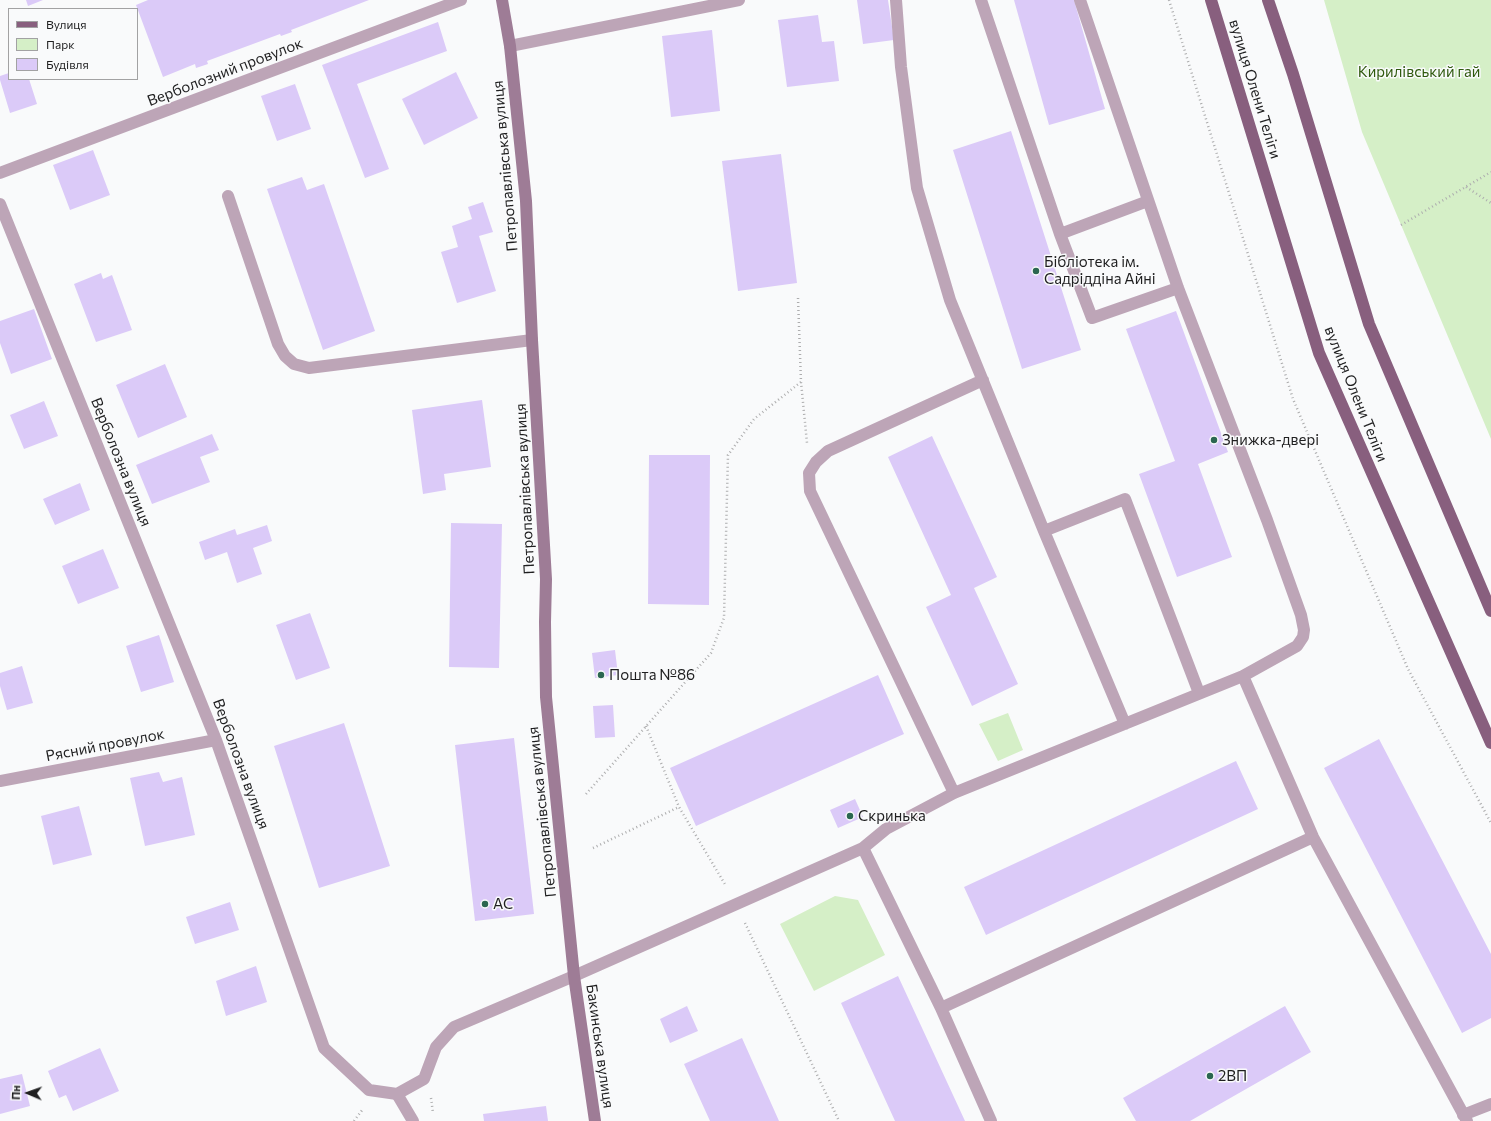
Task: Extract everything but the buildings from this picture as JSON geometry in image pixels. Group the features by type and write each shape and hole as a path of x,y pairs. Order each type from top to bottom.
{"main road":[{"name":"вулиця Олени Теліги","path":"1210,0 1319,353 1427,601 1491,743"},
{"path":"1268,0 1295,81 1369,324 1491,611"}],"street":[{"name":"Верболозний провулок","path":"0,173 461,0"},
{"name":"Петропавлівська вулиця","path":"502,0 510,46 526,201 532,340 546,579 546,697 574,976"},
{"path":"510,46 740,0"},
{"path":"896,0 901,67 917,188 950,300 1044,531 1125,724"},
{"path":"981,0 1060,234 1092,318 1178,288"},
{"path":"413,1121 397,1094 424,1079 436,1047 454,1027 574,976 863,848 886,829 954,792 1243,676 1297,646 1304,630 1302,615 1178,288 1080,0"},
{"path":"228,196 278,344 285,356 294,364 309,368 532,340"},
{"path":"1060,234 1148,201"},
{"name":"Верболозна вулиця","path":"0,204 216,740 324,1048 369,1090 397,1094"},
{"path":"954,792 810,491 810,473 816,462 828,451 983,380"},
{"path":"1044,531 1126,500 1199,693"},
{"path":"1243,676 1313,837 1465,1118 1491,1104"},
{"name":"Рясний провулок","path":"0,781 216,740"},
{"path":"941,1008 1313,837"},
{"path":"863,848 941,1008 991,1121"},
{"name":"Бакинська вулиця","path":"574,976 595,1121"}],"path":[{"path":"1169,0 1293,399 1408,669 1491,823"},
{"path":"1401,225 1491,172"},
{"path":"1466,187 1491,203"},
{"path":"798,298 801,382 810,473"},
{"path":"586,794 711,654 724,618 728,454 754,419 801,382"},
{"path":"646,726 680,807 736,904 839,1121"},
{"path":"593,848 680,807"}],"green space":[{"name":"Кирилівський гай","path":"1324,0 1491,0 1491,439 1362,132"},
{"path":"1008,713 1023,750 998,761 979,724"},
{"path":"835,896 858,900 885,955 814,991 780,924"}],"place":[{"name":"Бібліотека ім. Садріддіна Айні","path":"1036,271"},
{"name":"Знижка-двері","path":"1214,440"},
{"name":"Пошта №86","path":"601,675"},
{"name":"Скринька","path":"850,816"},
{"name":"АС","path":"485,904"},
{"name":"2ВП","path":"1210,1076"}]}
